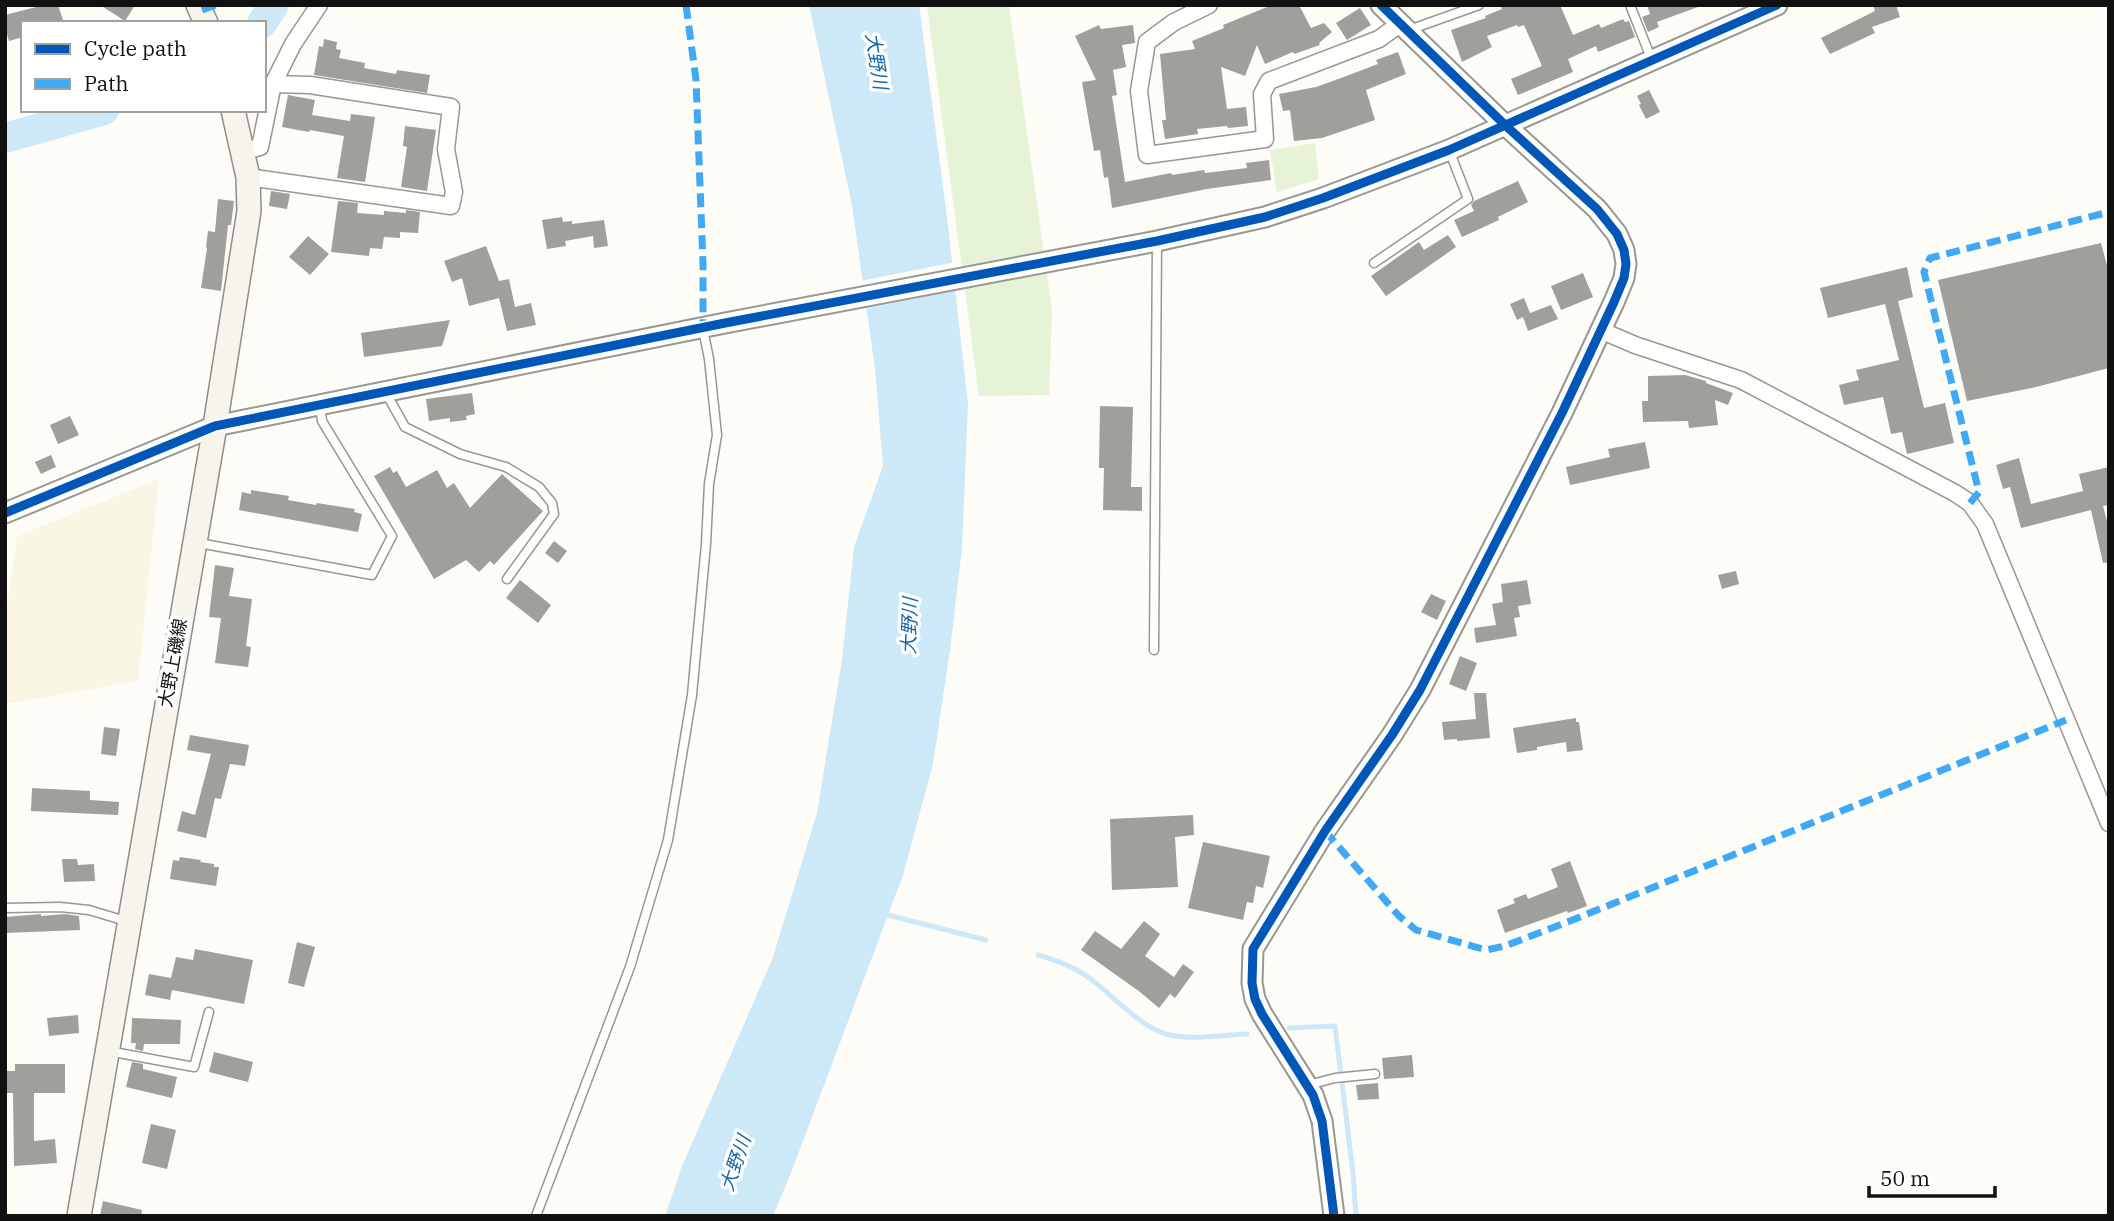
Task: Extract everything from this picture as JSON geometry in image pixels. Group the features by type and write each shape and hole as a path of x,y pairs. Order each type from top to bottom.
{"main road":[{"name":"大野上磯線","path":"79,1216 215,426 249,211 248,177 233,112"}],"street":[{"path":"243,151 260,147 273,84 293,44 319,5"},
{"path":"1209,5 1174,22 1147,41 1139,91 1147,155 1265,139 1262,94 1269,81 1404,27"},
{"path":"1334,1216 1322,1121 1314,1095 1255,999 1251,968 1253,949 1325,831 1420,690 1562,413 1624,278 1626,264 1624,250 1617,234 1597,209 1505,125 1381,5"},
{"path":"5,513 215,426 725,323 1157,241 1265,217 1449,150 1777,5"},
{"path":"248,177 451,206 454,191 446,149 451,107 310,85 273,84"},
{"path":"1600,330 1635,345 1741,380 1970,503 1985,524 2109,823"}],"lane":[{"path":"1404,27 1479,5"},
{"path":"1630,5 1653,61"},
{"path":"1374,263 1468,199 1449,150"},
{"path":"1154,650 1157,241"},
{"path":"536,1216 630,967 668,840 692,695 709,484 717,435 703,328"},
{"path":"385,391 405,426 460,454 506,467 539,488 552,503 554,514 507,579"},
{"path":"194,542 372,575 392,536 322,421 320,404"},
{"path":"5,908 60,906 89,910 129,922"},
{"path":"107,1051 194,1067 209,1012"},
{"path":"1308,1085 1335,1078 1375,1074"}],"shaded area":[{"path":"159,479 138,681 5,704 5,620 17,536"}],"green space":[{"path":"927,5 1009,5 1052,310 1049,395 979,396"},
{"path":"1315,143 1319,179 1277,192 1270,150"}],"water":[{"name":"大野川","path":"809,5 919,5 968,404 962,548 950,650 933,764 903,875 773,1216 665,1216 682,1166 772,960 817,813 842,660 854,547 883,466 875,369 852,205"}],"pier":[{"path":"956,262 959,290 864,309 860,281"}],"building":[{"path":"44,5 58,5 63,21 21,21 21,38 9,41 5,15"},
{"path":"100,5 135,5 125,21"},
{"path":"1272,5 1299,5 1311,28 1324,23 1332,32 1320,45 1294,54 1293,52 1265,64 1257,45 1245,76 1221,67 1227,109 1246,107 1248,126 1197,129 1198,134 1165,139 1162,120 1166,120 1160,54 1195,49 1192,41"},
{"path":"1500,5 1560,5 1573,35 1599,24 1601,28 1623,19 1625,22 1629,21 1635,37 1598,52 1596,46 1568,59 1573,72 1518,95 1511,79 1542,66 1524,25 1487,36 1492,47 1462,62 1451,30 1486,18 1485,16 1502,9"},
{"path":"1647,5 1698,7 1657,22 1659,27 1648,32 1642,17 1650,14"},
{"path":"1873,5 1896,5 1900,17 1872,27 1875,33 1830,54 1821,38 1875,11"},
{"path":"1360,8 1371,25 1347,40 1336,23"},
{"path":"1099,25 1101,29 1133,25 1135,43 1122,45 1126,67 1113,70 1117,95 1112,96 1125,182 1171,173 1204,170 1205,173 1247,168 1246,163 1269,160 1271,180 1207,189 1112,208 1108,177 1104,178 1100,150 1094,151 1082,82 1096,80 1075,36"},
{"path":"324,39 337,42 336,49 341,50 339,58 365,63 364,68 396,74 397,70 430,75 427,93 314,75 319,46 323,47"},
{"path":"1398,52 1406,74 1366,90 1375,120 1322,138 1294,141 1290,110 1283,111 1279,94 1316,87 1378,64 1376,60"},
{"path":"1649,90 1660,112 1646,119 1637,96"},
{"path":"288,95 315,100 312,115 350,121 351,114 375,117 365,182 337,178 344,136 282,127"},
{"path":"405,126 436,130 427,191 401,187 407,147 403,146"},
{"path":"1518,181 1528,202 1498,217 1499,220 1462,237 1454,220 1474,211 1471,205 1474,201"},
{"path":"271,191 290,194 287,209 269,206"},
{"path":"218,199 234,201 231,225 228,225 221,291 201,288 208,231 215,232"},
{"path":"338,201 358,203 357,213 384,215 384,211 420,212 418,233 400,232 400,238 384,237 382,249 370,248 369,256 331,252"},
{"path":"562,217 563,222 572,221 572,224 604,220 608,246 594,248 593,236 565,241 566,246 547,249 542,220"},
{"path":"1448,235 1456,247 1386,296 1371,276 1419,242 1424,250"},
{"path":"308,236 329,254 310,275 289,257"},
{"path":"2101,243 2109,273 2109,368 1967,401 1938,280"},
{"path":"486,246 499,281 509,279 515,307 531,303 536,325 507,331 499,298 469,306 462,278 452,282 444,261"},
{"path":"1907,267 1913,297 1898,301 1924,408 1945,403 1954,443 1907,454 1902,432 1891,434 1883,397 1844,405 1839,385 1859,380 1856,370 1899,360 1885,304 1828,318 1820,288"},
{"path":"1583,273 1593,297 1561,310 1551,286"},
{"path":"1524,298 1530,313 1551,305 1558,319 1528,331 1523,317 1517,320 1510,304"},
{"path":"450,320 442,346 364,357 361,333"},
{"path":"1685,375 1733,393 1728,405 1715,400 1718,425 1689,428 1688,421 1643,422 1642,401 1648,401 1648,376"},
{"path":"472,393 475,414 466,416 467,420 450,422 450,418 429,421 426,399"},
{"path":"1100,406 1133,407 1131,487 1142,487 1142,511 1103,510 1104,468 1099,468"},
{"path":"70,416 79,435 58,444 50,425"},
{"path":"1645,442 1650,468 1570,485 1566,467 1610,457 1608,449"},
{"path":"51,455 56,467 41,474 35,462"},
{"path":"2019,458 2031,504 2083,491 2079,474 2109,467 2109,505 2103,506 2109,529 2109,562 2103,563 2091,510 2021,528 2010,487 2003,489 1996,465"},
{"path":"390,467 393,473 397,471 406,487 437,470 447,488 454,483 470,508 502,474 543,511 494,565 490,561 479,572 466,560 434,579 374,476"},
{"path":"251,490 289,496 288,500 355,509 354,512 362,514 358,532 239,510 242,492 251,494"},
{"path":"554,541 567,551 558,563 545,553"},
{"path":"215,565 234,568 229,596 252,599 246,646 251,647 248,667 215,663 221,618 209,617"},
{"path":"1736,571 1739,584 1722,589 1718,575"},
{"path":"520,580 551,605 538,623 506,598"},
{"path":"1527,580 1531,604 1518,606 1520,617 1514,618 1517,636 1476,643 1474,628 1496,625 1492,604 1503,602 1501,584"},
{"path":"1431,594 1446,601 1437,620 1421,612"},
{"path":"1460,656 1477,663 1466,691 1449,684"},
{"path":"1474,693 1486,693 1490,738 1444,740 1442,722 1476,719"},
{"path":"1576,718 1583,750 1567,752 1566,742 1517,753 1513,728"},
{"path":"104,727 120,729 116,756 101,754"},
{"path":"190,735 249,745 245,766 230,764 221,799 215,798 206,838 177,831 182,811 195,815 211,754 187,750"},
{"path":"32,788 90,791 90,800 119,802 118,815 31,811"},
{"path":"1193,815 1194,835 1175,837 1178,887 1112,890 1110,819"},
{"path":"1203,842 1270,856 1263,888 1256,886 1253,903 1247,902 1243,920 1188,908"},
{"path":"180,857 201,860 200,862 219,867 216,886 170,879 173,860 179,861"},
{"path":"62,859 77,859 78,865 94,864 95,881 64,882"},
{"path":"1570,861 1587,906 1505,933 1497,910 1515,903 1513,899 1526,894 1528,899 1558,887 1551,869"},
{"path":"41,914 79,916 80,930 5,933 5,917"},
{"path":"1144,921 1160,934 1145,956 1174,977 1183,964 1194,972 1175,998 1170,994 1159,1008 1081,950 1095,931 1121,949"},
{"path":"297,942 315,947 304,987 288,983"},
{"path":"195,949 253,960 244,1004 172,990 170,1000 145,995 149,974 171,978 176,957 193,960"},
{"path":"78,1015 79,1033 49,1036 47,1018"},
{"path":"132,1018 181,1020 180,1044 144,1044 143,1051 135,1049 136,1043 131,1043"},
{"path":"214,1052 253,1062 248,1082 209,1072"},
{"path":"1412,1055 1414,1077 1384,1079 1382,1058"},
{"path":"132,1062 143,1064 143,1069 177,1077 172,1098 126,1087"},
{"path":"15,1064 65,1064 65,1093 34,1093 34,1141 55,1139 57,1163 14,1166 13,1093 5,1093 5,1071 15,1071"},
{"path":"1378,1083 1379,1099 1358,1100 1356,1085"},
{"path":"151,1124 176,1130 167,1169 142,1163"},
{"path":"103,1201 142,1210 141,1216 100,1216"}],"waterway":[{"path":"263,21 274,5"},
{"path":"5,138 97,112"},
{"path":"884,914 986,940"},
{"path":"1038,955 1079,971 1137,1018 1166,1034 1196,1037 1247,1034"},
{"path":"1289,1028 1335,1026 1356,1216"}],"marked path":[{"path":"202,10 216,5"},
{"path":"686,5 696,80 703,328"},
{"path":"1970,503 1979,492 1924,272 1930,258 2109,212"},
{"path":"1325,831 1399,916 1416,930 1486,950 1505,946 1570,921 2066,720"}],"cycle path":[{"path":"1334,1216 1322,1121 1313,1095 1255,999 1252,983 1253,949 1325,831 1420,690 1562,413 1614,302 1624,278 1626,264 1624,250 1617,234 1597,209 1505,125 1381,5"},
{"path":"5,513 215,426 725,323 1157,241 1265,217 1449,150 1777,5"}]}
